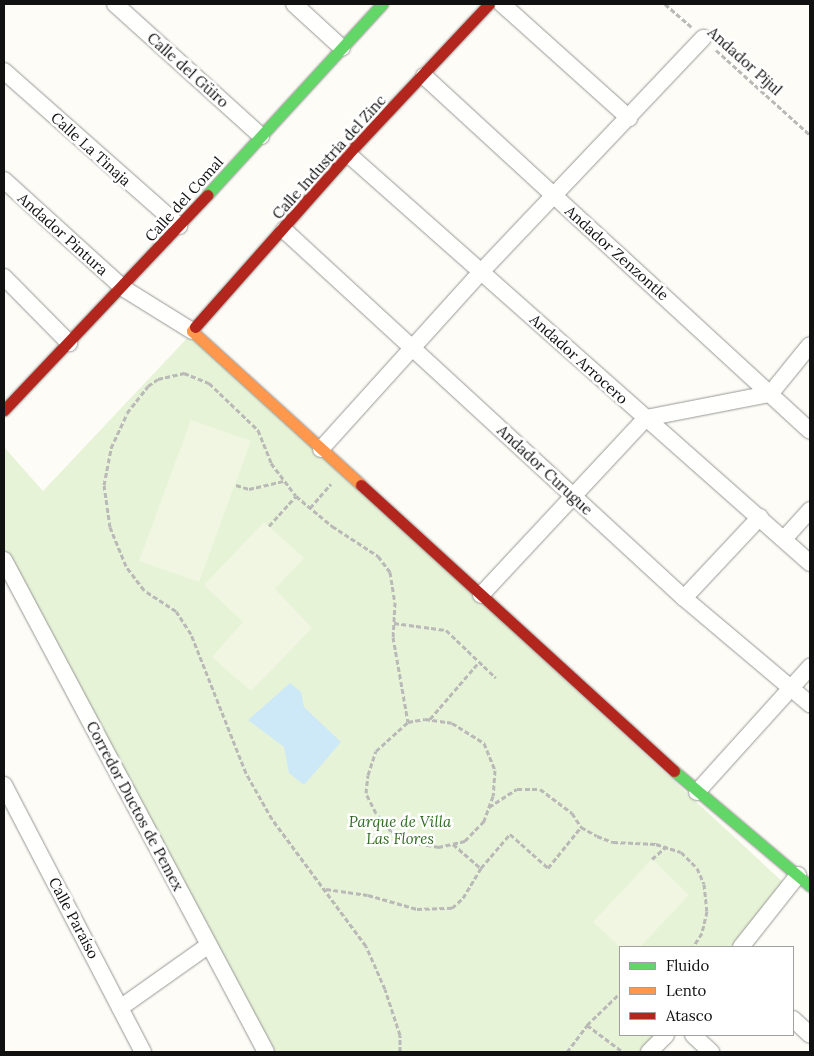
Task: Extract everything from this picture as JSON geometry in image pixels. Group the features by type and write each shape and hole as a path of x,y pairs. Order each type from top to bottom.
{"street":[{"name":"Calle del Güiro","path":"115,4 261,136"},
{"path":"294,4 342,48"},
{"name":"Calle del Comal","path":"4,410 123,288 382,4"},
{"name":"Calle Industria del Zinc","path":"192,331 284,230 348,154 424,76 489,4"},
{"path":"502,4 629,118"},
{"path":"321,449 481,272 556,197 703,38"},
{"name":"Calle La Tinaja","path":"4,71 179,226"},
{"name":"Andador Zenzontle","path":"424,76 810,431"},
{"name":"Andador Arrocero","path":"348,154 810,563"},
{"name":"Andador Pintura","path":"4,180 123,288 192,331"},
{"name":"Andador Curugue","path":"284,230 684,598 810,704"},
{"path":"4,277 69,343"},
{"path":"192,331 697,792 810,886"},
{"path":"481,595 646,418 770,394 810,345"},
{"path":"784,539 810,510"},
{"path":"684,598 760,517"},
{"name":"Corredor Ductos de Pemex","path":"4,560 266,1052"},
{"path":"697,792 810,666"},
{"name":"Calle Paraíso","path":"4,785 144,1052"},
{"path":"742,946 798,875"},
{"path":"120,1008 209,945"},
{"path":"794,1020 810,1035"},
{"path":"649,1052 665,1036"},
{"path":"694,1036 711,1052"}],"path":[{"name":"Andador Pijul","path":"665,4 810,135"},
{"path":"400,1052 400,1035 386,990 366,946 326,889 272,819 246,774 191,634 176,610 144,590 126,566 110,527 104,485 111,448 127,413 153,382 184,373 209,383 258,430 272,463 296,496 332,526 361,542 390,572 395,602 393,637 408,722"},
{"path":"310,508 344,470"},
{"path":"236,485 249,489 284,480"},
{"path":"268,526 296,496"},
{"path":"394,622 446,630 496,678"},
{"path":"430,720 479,662"},
{"path":"430,720 452,723 484,743 495,770 493,796 484,821 465,841 439,847 416,843 391,831 376,813 366,793 368,775 376,751 408,722 430,720"},
{"path":"489,808 517,788 540,788 572,813 581,827 613,842 666,847 681,852 697,868 704,884 707,911 702,933 694,946"},
{"path":"326,889 368,895 417,909 452,908 463,898 481,868 510,834 548,868 581,827"},
{"path":"453,844 481,868"},
{"path":"652,859 666,847"},
{"path":"567,1052 587,1025 619,994"},
{"path":"587,1025 623,1052"}],"green space":[{"name":"Parque de Villa Las Flores","path":"191,334 785,884 741,946 619,946 619,1036 665,1036 649,1052 266,1052 4,560 4,447 43,491"},
{"path":"191,420 251,441 199,582 139,561"},
{"path":"264,522 304,558 275,589 312,628 251,691 212,657 243,622 204,585"},
{"path":"652,859 689,895 641,946 619,946 593,922"}],"water":[{"path":"290,683 301,692 304,707 341,742 304,785 289,773 284,747 248,720"}],"traffic: fast":[{"path":"207,195 382,4"},
{"path":"674,771 810,886"}],"traffic: slow":[{"path":"195,327 192,331 361,485"}],"traffic: jam":[{"path":"195,327 348,154 489,4"},
{"path":"4,410 207,195"},
{"path":"361,485 674,771"}]}
